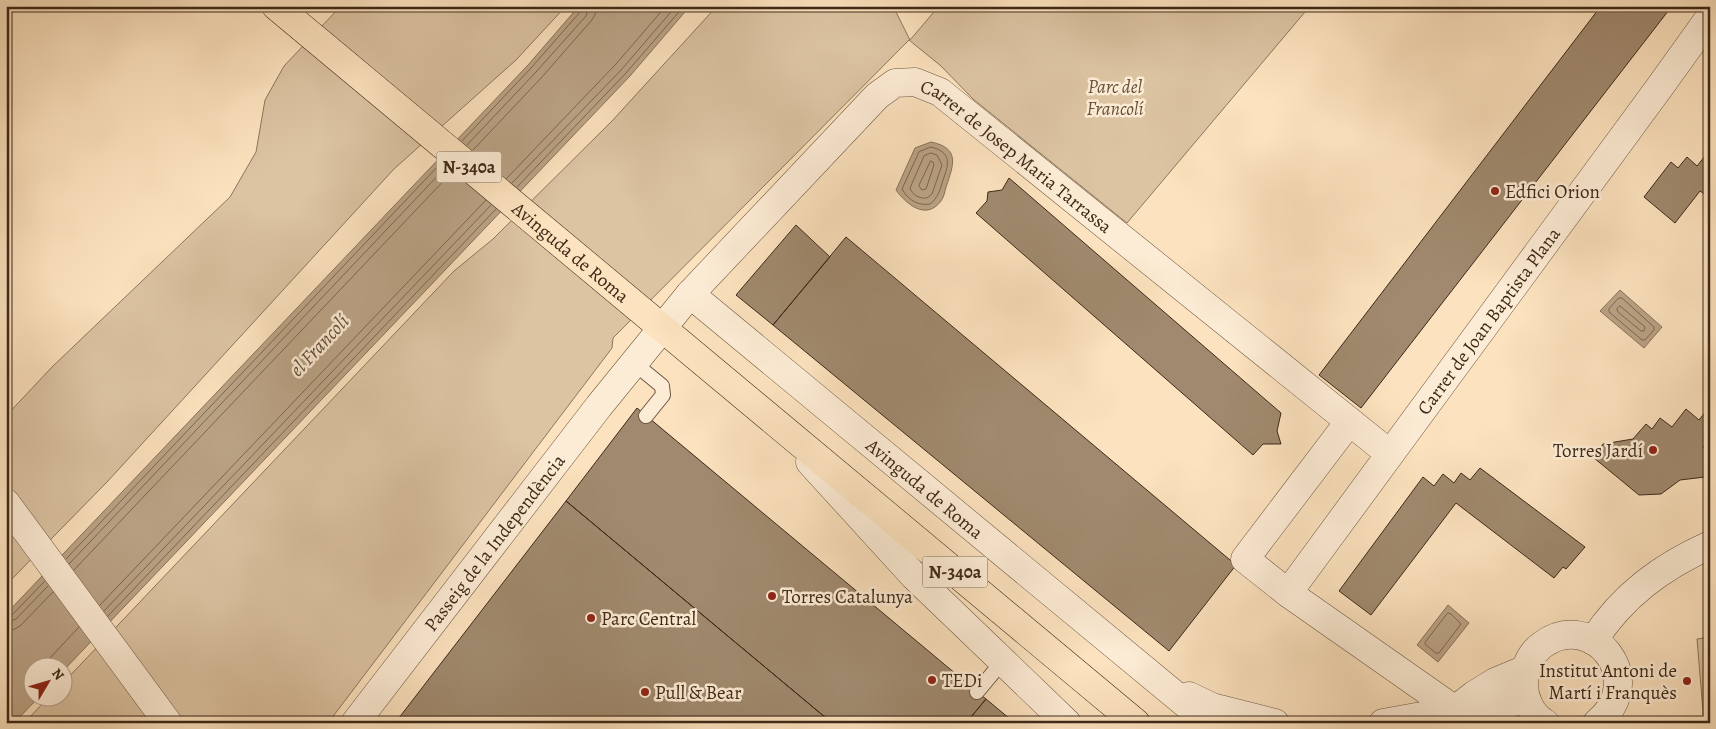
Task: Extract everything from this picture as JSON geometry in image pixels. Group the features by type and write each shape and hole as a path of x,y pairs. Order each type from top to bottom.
{"main road":[{"name":"Avinguda de Roma","path":"276,6 1136,723"}],"street":[{"name":"Carrer de Joan Baptista Plana","path":"1288,593 1710,17"},
{"name":"Carrer de Josep Maria Tarrassa","path":"662,328 690,294 877,96 895,83 915,82 940,92 1348,422"},
{"name":"Avinguda de Roma","path":"690,294 1209,723"},
{"name":"Passeig de la Independència","path":"355,723 594,413 662,328"},
{"name":"Avinguda de Roma","path":"773,422 914,576 1067,723"},
{"path":"1390,454 1348,422 1245,560 1447,716"},
{"path":"6,503 168,723"},
{"path":"1593,641 1604,623 1627,598 1656,574 1710,545"},
{"path":"1531,714 1523,689 1524,670 1532,654 1547,641 1555,637 1567,635 1580,636 1593,641 1606,650 1614,663 1618,677 1618,693 1607,715 1597,723"},
{"path":"1383,723 1447,716 1474,694 1495,682 1524,670"},
{"name":"Avinguda de Roma","path":"1161,682 1212,707 1276,723"},
{"path":"1482,723 1506,705 1531,714"}],"lane":[{"path":"634,363 662,386 663,395 646,416"},
{"path":"977,692 1002,662"}],"green space":[{"path":"341,6 566,6 516,60 394,169 107,482 6,585 6,416 52,367 230,197 256,152 265,100 284,66"},
{"name":"Parc del Francolí","path":"717,6 893,6 910,40 939,6 1310,6 1127,223 973,99 941,66 909,40 613,338 612,348 328,723 24,723 40,706 72,706 72,674 454,271 493,239 612,121"},
{"path":"1710,637 1710,723 1704,723 1697,639"}],"water":[{"name":"el Francolí","path":"579,6 690,6 630,76 72,662 72,656 22,656 22,706 30,706 14,723 6,723 6,614 528,65"},
{"path":"931,142 947,148 951,153 952,164 942,199 935,207 923,210 911,205 896,190 915,148"},
{"path":"1620,290 1662,327 1644,348 1600,311"},
{"path":"1448,605 1469,623 1438,662 1417,645"}],"building":[{"name":"Edfici Orion","path":"1601,6 1672,6 1361,408 1319,375"},
{"path":"1710,150 1710,198 1700,191 1675,223 1644,197 1671,162 1678,168 1687,157 1697,166"},
{"path":"1009,178 1281,413 1277,431 1281,444 1263,444 1253,455 976,213 987,201 988,192 1002,190"},
{"path":"796,225 830,257 773,325 736,295"},
{"path":"846,237 1236,565 1169,651 773,325"},
{"name":"Torres Jardí","path":"1710,406 1710,439 1703,447 1710,453 1710,471 1705,477 1680,480 1661,494 1639,495 1594,458 1603,444 1633,439 1646,424 1652,429 1660,418 1672,427 1686,409 1699,420"},
{"name":"Torres Catalunya","path":"637,408 986,699 966,723 832,723 566,501"},
{"path":"1480,468 1585,547 1566,569 1563,567 1554,578 1456,503 1371,615 1339,591 1423,477 1434,486 1443,474 1454,483 1461,473 1470,480"},
{"name":"Parc Central","path":"566,501 832,723 395,723"},
{"path":"986,699 1015,723 966,723"}],"place":[{"name":"Edfici Orion","path":"1495,191"},
{"name":"Torres Jardí","path":"1653,450"},
{"name":"Torres Catalunya","path":"772,596"},
{"name":"Parc Central","path":"591,618"},
{"name":"TEDi","path":"932,680"},
{"name":"Institut Antoni de Martí i Franquès","path":"1687,681"},
{"name":"Pull & Bear","path":"645,692"}]}
